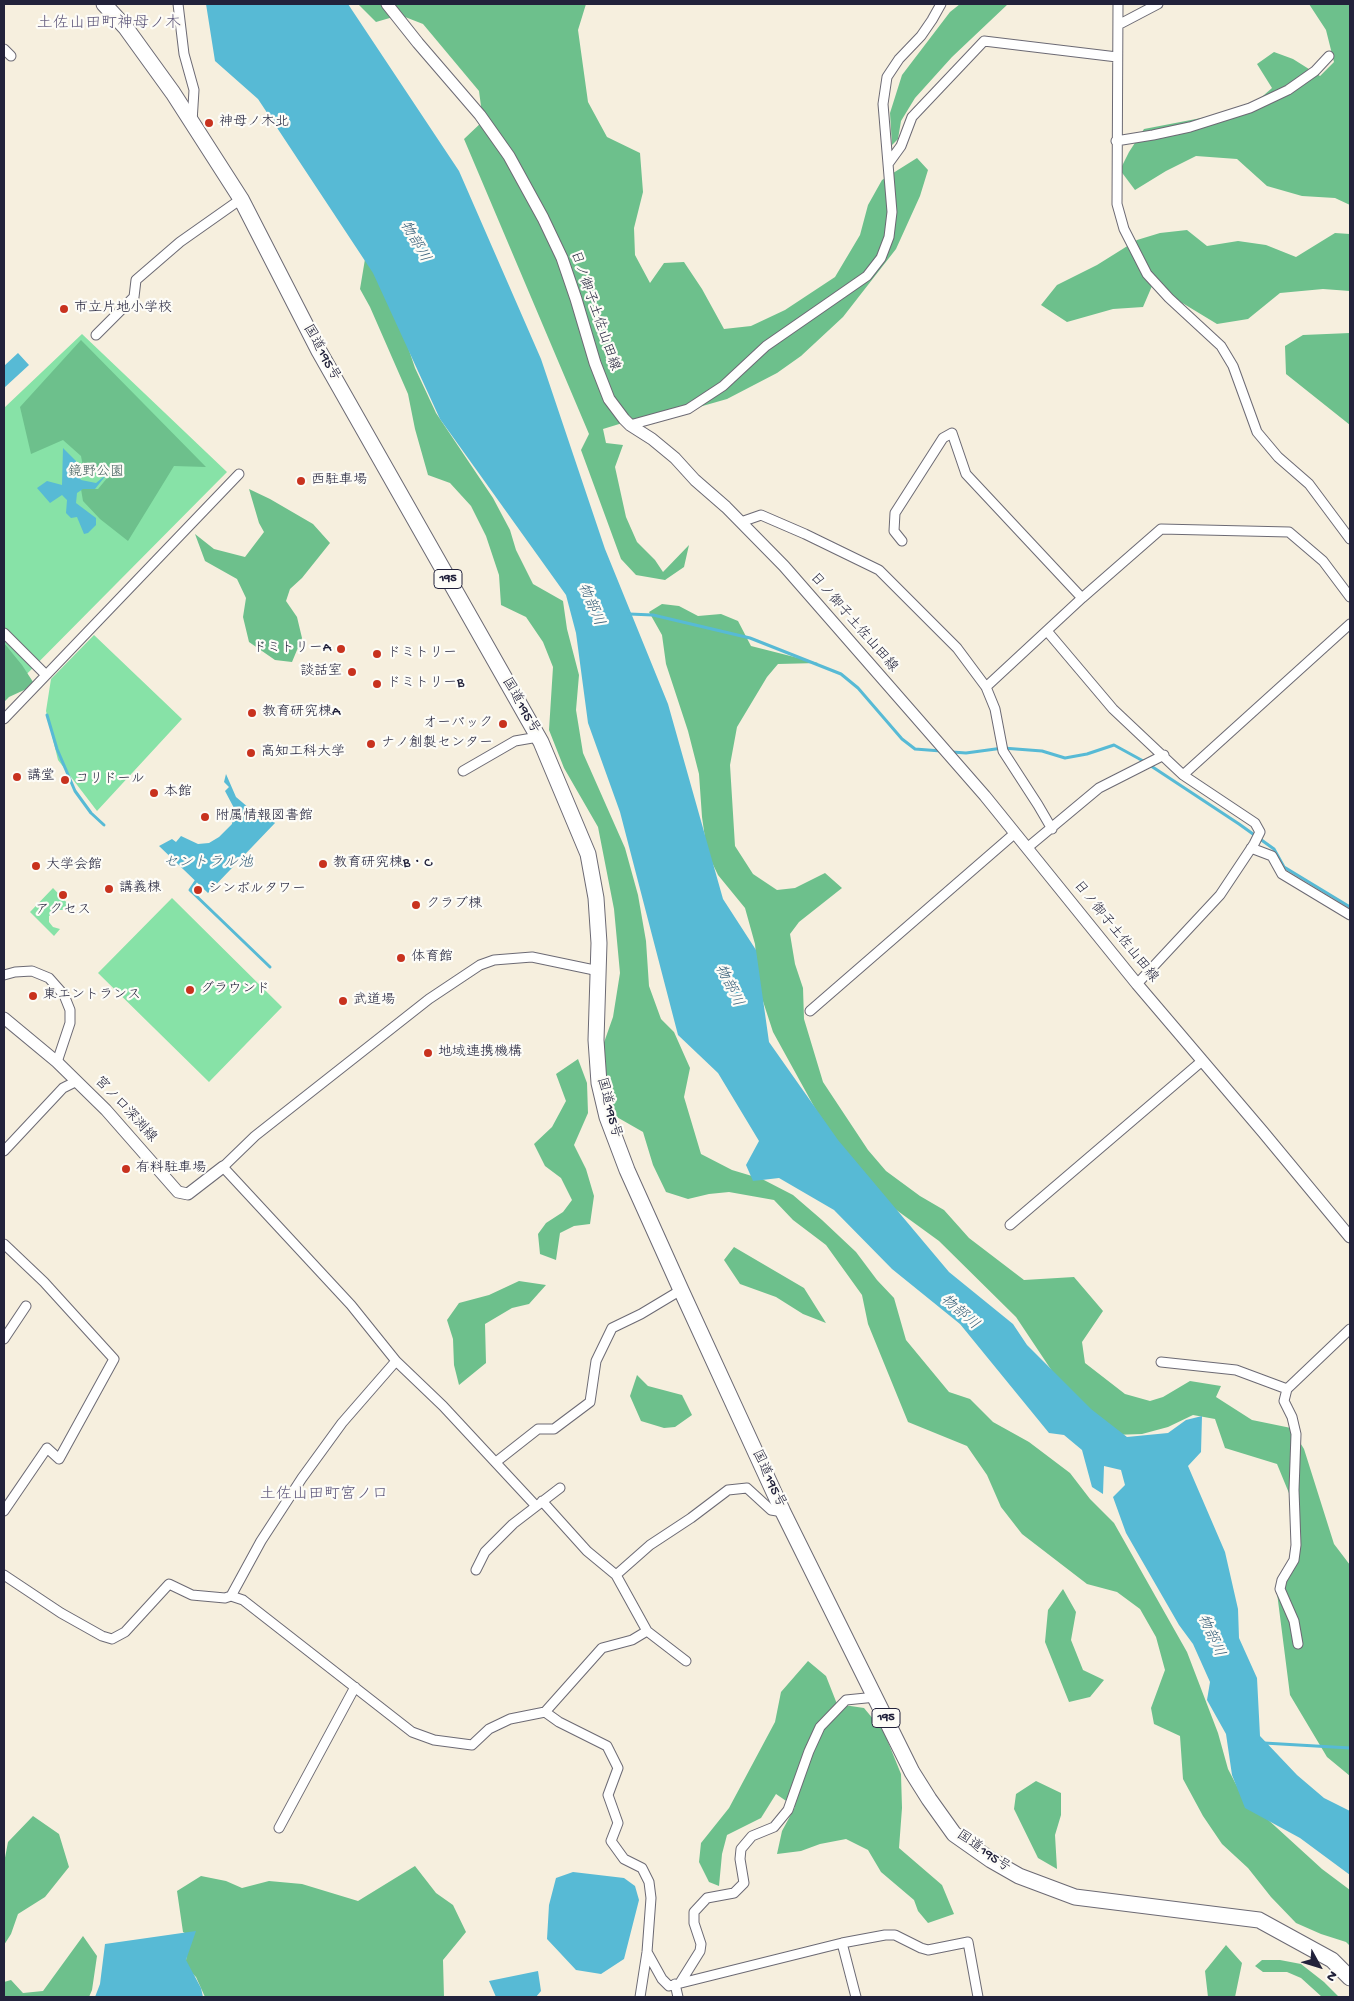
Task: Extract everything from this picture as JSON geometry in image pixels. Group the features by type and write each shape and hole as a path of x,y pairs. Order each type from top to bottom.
{"highway":[{"name":"国道195号","path":"104,4 126,28 192,123 240,199 319,351 538,737 588,854 596,898 600,943 596,1040 599,1083 607,1117 627,1170 783,1512 912,1772 929,1799 954,1834 990,1860 1019,1876 1075,1897 1259,1920 1332,1960 1350,1978"}],"main road":[{"name":"日ノ御子土佐山田線","path":"387,4 480,115 509,156 543,218 562,258 595,362 609,399 630,425 652,439 675,458 695,480 726,507 784,566 985,796 1137,984 1350,1237"},
{"name":"宮ノ口深渕線","path":"4,1018 77,1081 121,1126 178,1192 188,1194 223,1167"}],"street":[{"path":"178,4 184,54 194,90 192,123"},
{"path":"630,425 688,409 723,386 766,346 867,276 881,258 889,237 892,212 883,104 887,77 898,59 926,28 941,4"},
{"path":"1118,4 1117,204 1124,229 1147,274 1169,298 1221,346 1233,366 1257,432 1278,458 1309,484 1350,539"},
{"path":"1118,25 1158,4"},
{"path":"888,164 901,146 912,118 984,41 1117,57"},
{"path":"4,49 12,56"},
{"path":"1116,141 1153,136 1190,127 1250,108 1288,90 1316,70 1328,56"},
{"path":"96,335 134,297 136,280 180,242 240,199"},
{"path":"902,541 894,531 895,513 943,438 952,434 966,474 1082,598"},
{"path":"4,719 239,474"},
{"path":"741,522 761,515 879,570 957,648 986,687 995,709 1003,751 1052,829"},
{"path":"986,687 1082,598 1161,529 1289,532 1323,561 1350,597"},
{"path":"1183,775 1350,624"},
{"path":"1046,631 1113,709 1164,755 1183,775 1255,823 1260,832 1253,846 1220,895 1137,984"},
{"path":"4,633 46,675"},
{"path":"463,771 515,741 538,737"},
{"path":"1027,848 1052,829 1098,788 1164,755"},
{"path":"810,1011 1014,834"},
{"path":"1253,846 1272,856 1282,874 1350,915"},
{"path":"599,971 532,957 494,960 480,965 429,999 254,1136 223,1167 351,1305 396,1361 443,1406 496,1462 588,1551 616,1575 646,1631 686,1661"},
{"path":"4,975 15,972 32,972 49,978 64,994 70,1010 70,1024 57,1062"},
{"path":"1010,1225 1202,1061"},
{"path":"4,1152 63,1088 77,1081"},
{"path":"4,1244 44,1282 114,1359 59,1459 47,1448 4,1511"},
{"path":"496,1462 538,1429 554,1429 590,1402 596,1361 612,1328 641,1314 681,1290"},
{"path":"4,1339 26,1306"},
{"path":"1298,1644 1294,1621 1280,1589 1282,1580 1294,1560 1296,1546 1294,1490 1296,1434 1292,1417 1284,1401 1287,1389 1350,1329"},
{"path":"231,1596 261,1541 308,1470 342,1423 396,1361"},
{"path":"1161,1362 1236,1370 1287,1389"},
{"path":"476,1570 485,1552 513,1524 560,1488"},
{"path":"616,1575 650,1545 691,1518 728,1490 747,1488 771,1510 783,1512"},
{"path":"4,1575 61,1613 102,1636 112,1638 125,1632 169,1584 192,1595 225,1598 231,1596 243,1600 412,1732 434,1740 472,1746 489,1729 510,1719 545,1712 602,1648 632,1640 646,1631"},
{"path":"279,1828 355,1687"},
{"path":"678,1997 678,1984 700,1951 701,1944 694,1924 694,1912 707,1898 734,1893 744,1882 740,1859 741,1849 752,1836 774,1827 788,1810 809,1751 820,1727 846,1700 876,1697"},
{"path":"545,1712 559,1722 607,1746 618,1768 608,1795 618,1823 611,1841 624,1859 642,1868 649,1882 651,1898 647,1952 640,1997"},
{"path":"647,1952 662,1979 669,1986 842,1943 895,1935 928,1950 968,1942 978,1997"},
{"path":"842,1943 856,1997"}],"green space":[{"path":"358,4 586,4 578,30 588,102 607,137 640,153 643,192 634,228 635,255 650,283 664,263 684,262 702,289 724,329 751,326 785,310 835,277 860,235 868,205 882,180 917,158 928,170 920,196 896,249 843,317 801,356 777,373 727,399 699,407 629,421 603,429 606,443 623,445 615,467 626,517 637,542 655,560 663,572 689,545 684,567 665,580 636,575 621,559 581,450 589,434 464,139 483,121 479,91 423,24 400,15 376,22"},
{"path":"960,4 1008,4 952,57 915,98 901,121 898,139 892,145 890,113 902,75 950,12"},
{"path":"1309,4 1350,4 1350,205 1335,198 1302,196 1267,186 1237,159 1196,156 1166,171 1135,190 1120,170 1144,129 1248,109 1272,88 1257,64 1274,52 1293,59 1320,76 1334,62 1326,30"},
{"path":"1187,230 1207,246 1238,241 1266,245 1296,257 1335,233 1350,234 1350,291 1323,289 1280,293 1248,319 1217,324 1152,286 1143,307 1113,309 1067,322 1041,305 1057,285 1097,265 1137,240 1160,233"},
{"path":"365,259 383,280 415,368 436,413 493,498 510,530 516,550 533,584 563,601 567,629 579,675 576,710 583,753 625,848 638,895 646,941 649,986 661,1019 674,1032 690,1068 684,1097 701,1154 732,1170 762,1179 793,1195 822,1220 856,1252 877,1280 894,1298 906,1340 949,1392 970,1399 993,1422 1029,1442 1070,1473 1090,1499 1114,1523 1187,1652 1218,1733 1228,1769 1242,1796 1322,1869 1350,1890 1350,1946 1346,1942 1296,1923 1271,1897 1248,1868 1222,1844 1203,1816 1183,1779 1180,1736 1154,1724 1151,1708 1165,1670 1156,1637 1140,1609 1117,1592 1087,1584 1022,1534 1001,1507 987,1475 967,1446 908,1422 868,1324 862,1295 826,1245 793,1220 774,1200 729,1192 688,1199 666,1192 653,1165 643,1132 615,1116 604,1086 601,1051 613,1017 620,973 614,909 598,827 564,768 549,730 553,667 543,642 526,617 501,605 499,575 486,536 471,506 450,483 428,475 415,429 408,394 370,307 360,289"},
{"path":"1350,333 1350,425 1286,374 1285,346 1303,335"},
{"name":"鏡野公園","path":"82,334 227,472 4,697 4,408"},
{"path":"81,340 206,467 174,466 128,541 100,519 83,501 81,489 98,489 113,471 107,466 92,475 84,472 81,456 63,440 31,454 20,407"},
{"path":"249,489 313,524 330,543 302,578 290,589 286,601 297,617 302,638 292,662 275,660 249,642 243,617 246,598 237,579 205,561 195,534 214,549 245,557 264,532 259,523"},
{"path":"662,604 679,606 698,616 721,614 738,621 751,646 818,663 778,664 767,677 737,727 730,765 735,846 753,874 777,890 795,888 825,873 842,888 799,922 790,934 795,964 803,988 804,1019 823,1082 868,1150 886,1171 920,1196 944,1210 969,1238 1024,1280 1074,1277 1103,1311 1082,1342 1085,1363 1125,1394 1150,1401 1163,1397 1190,1381 1221,1386 1216,1397 1252,1420 1291,1428 1304,1449 1334,1544 1350,1565 1350,1776 1327,1757 1290,1695 1276,1585 1301,1540 1291,1498 1277,1464 1225,1448 1215,1419 1193,1415 1168,1427 1142,1434 1113,1435 1058,1380 1016,1317 939,1241 873,1193 822,1121 773,1032 759,989 755,944 745,908 718,875 707,852 699,774 688,731 666,664 662,635 649,612"},
{"path":"94,635 182,719 97,811 58,760 46,711 51,679"},
{"path":"4,643 35,685 9,697 4,702"},
{"path":"53,888 70,906 67,910 58,910 49,916 49,922 53,927 60,929 54,936 30,912"},
{"name":"グラウンド","path":"172,898 282,1007 209,1082 98,973"},
{"path":"578,1059 587,1083 588,1113 574,1145 586,1169 594,1196 590,1224 574,1226 560,1233 556,1260 540,1254 538,1234 546,1223 563,1212 572,1200 561,1178 545,1166 534,1144 552,1127 566,1101 556,1074"},
{"path":"734,1247 804,1288 826,1323 803,1314 776,1297 740,1284 724,1260"},
{"path":"519,1281 546,1285 529,1304 512,1308 485,1324 486,1363 459,1385 454,1365 453,1339 447,1320 459,1303 489,1295"},
{"path":"637,1375 648,1386 682,1395 692,1415 675,1427 664,1428 641,1421 630,1396"},
{"path":"1063,1589 1076,1612 1071,1640 1083,1670 1104,1680 1090,1697 1069,1702 1045,1642 1048,1610"},
{"path":"808,1661 826,1676 837,1704 864,1708 884,1732 901,1774 902,1808 899,1848 942,1885 954,1914 928,1923 918,1911 914,1900 881,1872 868,1850 846,1839 820,1844 801,1851 777,1854 782,1831 795,1807 776,1794 761,1818 727,1835 722,1854 719,1886 709,1882 699,1862 701,1843 729,1808 775,1722 781,1692"},
{"path":"1036,1781 1061,1793 1061,1815 1055,1835 1057,1869 1038,1858 1014,1809 1016,1794"},
{"path":"33,1816 59,1834 69,1867 45,1897 18,1914 11,1934 4,1945 4,1863 8,1842"},
{"path":"415,1866 436,1893 453,1905 466,1932 443,1960 444,1997 205,1997 196,1977 185,1966 190,1936 183,1932 177,1891 201,1876 226,1881 242,1888 269,1881 302,1884 358,1901"},
{"path":"83,1936 97,1956 92,1990 89,1997 4,1997 4,1982 11,1980 23,1993 43,1991"},
{"path":"1226,1945 1242,1963 1235,1997 1208,1997 1205,1971"},
{"path":"1262,1960 1280,1960 1301,1964 1339,1997 1322,1997 1301,1978 1287,1972 1263,1972 1255,1966"}],"water":[{"name":"物部川","path":"206,4 348,4 459,171 541,359 605,549 668,704 723,899 756,950 769,1042 838,1140 949,1272 1013,1324 1027,1345 1091,1409 1127,1437 1168,1433 1186,1420 1202,1416 1201,1452 1188,1466 1225,1552 1238,1609 1239,1638 1257,1678 1260,1736 1297,1775 1324,1798 1350,1811 1350,1875 1300,1838 1245,1808 1232,1775 1226,1734 1207,1700 1210,1682 1193,1644 1179,1625 1126,1533 1113,1497 1125,1485 1121,1470 1104,1466 1103,1494 1092,1487 1082,1450 1064,1435 1049,1433 960,1324 892,1269 834,1210 779,1178 753,1181 746,1165 759,1141 718,1073 678,1035 620,812 588,723 576,633 566,595 440,419 373,273 258,99 215,61"},
{"path":"18,353 29,365 4,388 4,366"},
{"path":"63,448 76,461 76,471 81,480 96,483 107,474 95,489 83,489 77,493 76,503 96,518 96,525 88,533 84,534 77,517 71,518 66,513 67,500 62,495 50,503 37,488 47,481 62,485"},
{"name":"セントラル池","path":"226,774 236,797 249,808 264,812 275,823 208,893 159,846 172,839 176,842 181,836 198,844 209,843 219,837 232,824 234,808 225,791 229,787 224,782"},
{"path":"573,1872 624,1878 635,1886 639,1900 624,1959 601,1974 576,1970 547,1939 549,1905 556,1878"},
{"path":"196,1931 186,1960 201,1988 203,1997 95,1997 100,1984 105,1944"},
{"path":"538,1971 541,1991 536,1997 496,1997 489,1981"}],"waterway":[{"path":"629,614 653,615 750,638 841,674 858,688 902,739 915,749 941,751"},
{"path":"47,715 57,749 75,791 91,813 104,825"},
{"path":"952,752 966,753 1003,748 1042,751 1065,758 1087,754 1114,745 1145,762 1239,824 1274,849 1284,867 1350,907"},
{"path":"196,881 190,890 270,967"},
{"path":"1264,1743 1350,1748"}],"place":[{"name":"神母ノ木北","path":"209,123"},
{"name":"市立片地小学校","path":"64,309"},
{"name":"西駐車場","path":"301,481"},
{"name":"ドミトリーA","path":"341,649"},
{"name":"ドミトリー","path":"377,654"},
{"name":"談話室","path":"352,672"},
{"name":"ドミトリーB","path":"377,684"},
{"name":"教育研究棟A","path":"252,713"},
{"name":"オーバック","path":"503,724"},
{"name":"ナノ創製センター","path":"371,744"},
{"name":"高知工科大学","path":"251,753"},
{"name":"講堂","path":"17,777"},
{"name":"コリドール","path":"65,780"},
{"name":"本館","path":"154,793"},
{"name":"附属情報図書館","path":"205,817"},
{"name":"教育研究棟B・C","path":"323,864"},
{"name":"大学会館","path":"36,866"},
{"name":"講義棟","path":"109,889"},
{"name":"シンボルタワー","path":"198,890"},
{"name":"アクセス","path":"63,895"},
{"name":"クラブ棟","path":"416,905"},
{"name":"体育館","path":"401,958"},
{"name":"グラウンド","path":"190,990"},
{"name":"東エントランス","path":"33,996"},
{"name":"武道場","path":"343,1001"},
{"name":"地域連携機構","path":"428,1053"},
{"name":"有料駐車場","path":"126,1169"}],"district":[{"name":"土佐山田町神母ノ木","path":"109,25"},
{"name":"土佐山田町宮ノ口","path":"324,1496"}]}
